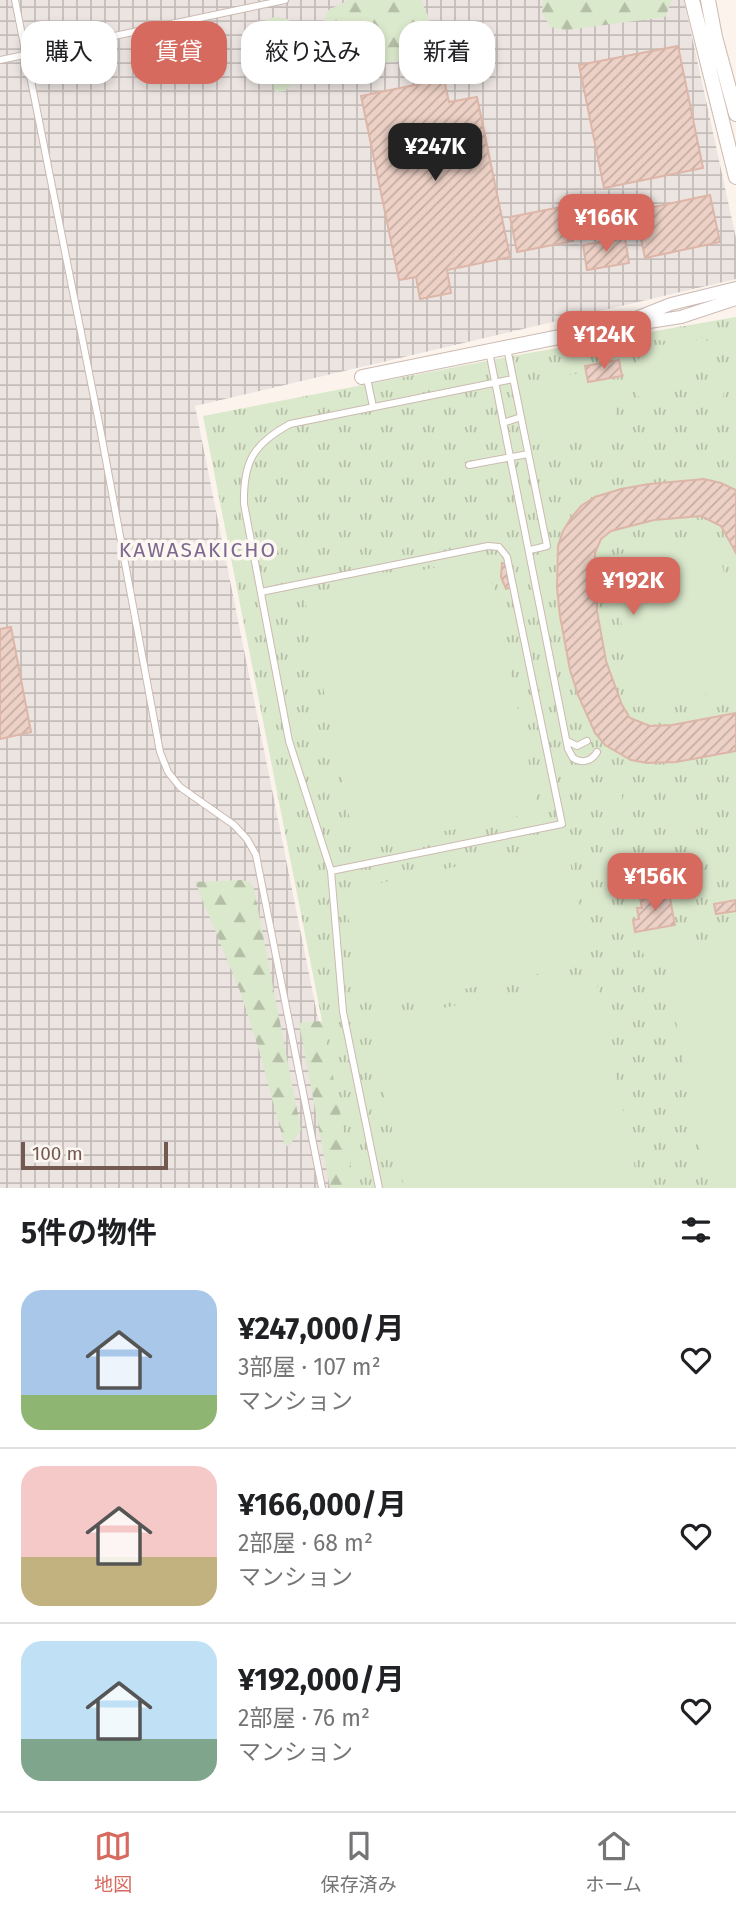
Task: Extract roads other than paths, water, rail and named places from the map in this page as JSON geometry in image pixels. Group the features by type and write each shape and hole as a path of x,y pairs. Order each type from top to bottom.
{"street":[{"path":"692,0 736,177"},
{"path":"708,0 736,114"},
{"path":"618,325 671,304 736,288"},
{"path":"364,376 618,325 674,319 736,299"},
{"path":"671,304 668,313 674,319"}],"lane":[{"path":"15,0 21,33"},
{"path":"117,36 285,0"},
{"path":"0,61 21,56"},
{"path":"31,84 79,319 160,752 168,772 180,788 234,825 247,839 256,855 321,1188"},
{"path":"507,347 547,546 530,550"},
{"path":"489,351 566,741 570,754 576,761 589,760 597,752"},
{"path":"364,376 373,407"},
{"path":"379,1188 343,1012 331,871 289,741 244,504 244,480 253,455 268,436 290,424 513,379"},
{"path":"503,423 522,418"},
{"path":"469,465 528,454"},
{"path":"261,593 488,546 499,547 507,557 562,824 331,871"},
{"path":"566,741 577,746 587,741"}],"district":[{"name":"KAWASAKICHO","path":"198,550"}]}
